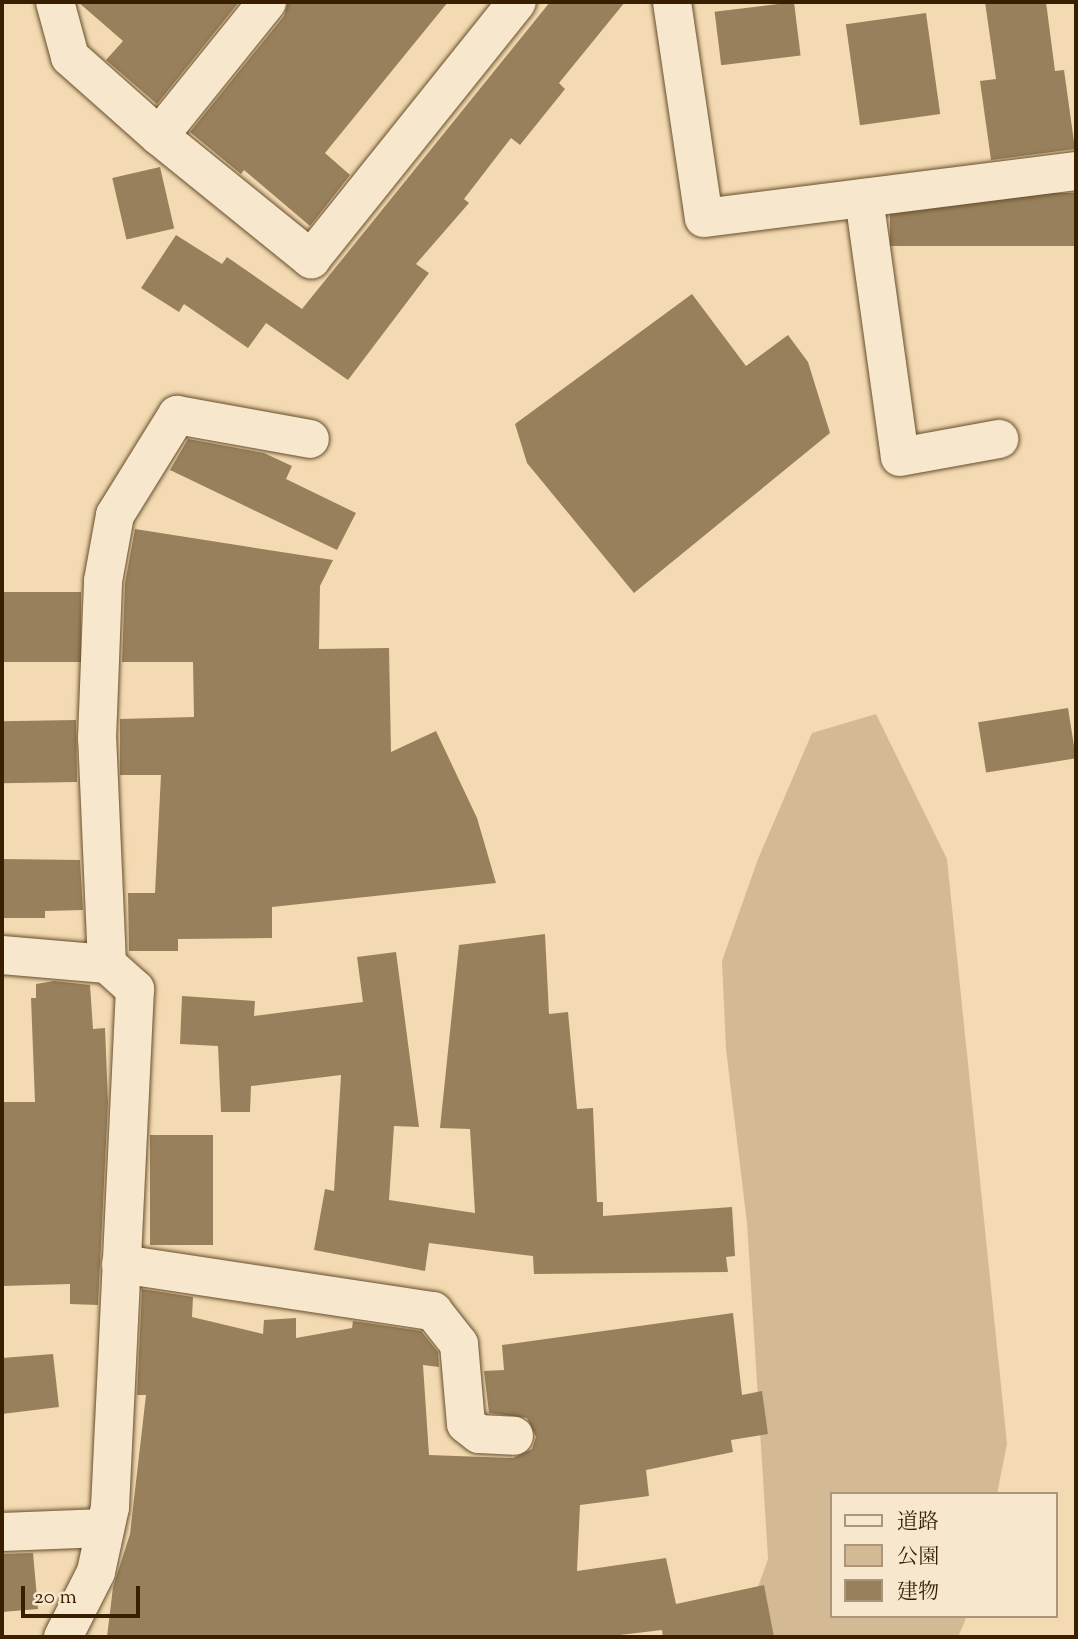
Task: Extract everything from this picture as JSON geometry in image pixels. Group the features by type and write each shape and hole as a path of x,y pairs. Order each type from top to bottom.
{"street":[{"path":"55,2 71,57 159,136 311,259 517,2"},
{"path":"159,136 267,2"},
{"path":"672,2 704,218 1076,171"},
{"path":"864,198 900,457 999,439"},
{"path":"107,964 97,739 103,581 115,515 177,415 310,439"},
{"path":"2,955 107,964 135,989 115,1432 96,1572 63,1637"},
{"path":"121,1264 433,1311 459,1344 466,1424 479,1434 514,1436"},
{"path":"2,1532 104,1528"}],"green space":[{"path":"876,714 947,859 1007,1444 997,1492 830,1492 830,1618 966,1618 958,1637 740,1637 768,1559 747,1223 726,1049 722,961 758,859 812,733"}],"building":[{"path":"78,2 239,2 157,104 106,60 123,41"},
{"path":"288,2 448,2 325,153 350,175 310,226 244,170 241,174 190,132 284,16"},
{"path":"550,2 625,2 559,83 565,89 520,145 511,138 464,199 469,203 416,264 429,273 348,380 266,323 248,348 184,304 179,312 141,288 176,235 222,264 227,257 302,309"},
{"path":"794,2 801,56 721,65 715,12"},
{"path":"985,2 1046,2 1055,71 1064,70 1075,149 991,160 980,81 996,79"},
{"path":"926,13 940,114 860,125 846,24"},
{"path":"160,167 174,228 126,239 112,178"},
{"path":"890,193 1076,193 1076,246 890,246"},
{"path":"692,294 746,366 788,335 808,362 830,433 634,593 527,463 515,424"},
{"path":"188,439 264,453 292,466 286,479 356,513 337,550 170,470"},
{"path":"135,529 333,560 320,586 319,649 389,648 391,752 436,731 477,818 496,883 272,907 272,938 178,939 178,951 129,951 128,893 155,893 161,775 120,775 120,719 194,717 193,662 122,662 125,583"},
{"path":"2,592 81,592 81,662 2,662"},
{"path":"1068,708 1076,758 986,773 978,722"},
{"path":"76,720 77,782 3,783 2,721"},
{"path":"2,859 80,860 83,910 45,911 45,918 2,918"},
{"path":"545,934 549,1014 568,1012 577,1109 593,1108 597,1202 603,1202 603,1216 732,1207 735,1256 726,1257 728,1272 534,1274 533,1256 429,1243 425,1271 314,1250 325,1189 334,1191 341,1075 251,1086 250,1112 221,1112 218,1046 180,1044 182,996 255,1001 254,1016 363,1002 357,957 396,952 419,1127 394,1126 389,1200 475,1213 470,1129 440,1128 459,945"},
{"path":"54,981 90,985 93,1029 105,1028 108,1103 98,1305 70,1304 70,1284 2,1286 2,1102 35,1102 31,998 36,998 36,984"},
{"path":"150,1135 213,1135 213,1245 150,1245"},
{"path":"142,1289 193,1297 192,1317 263,1334 264,1320 296,1318 296,1338 352,1328 353,1321 421,1331 438,1352 439,1367 423,1365 429,1455 513,1458 532,1449 536,1437 527,1418 489,1413 484,1371 504,1370 502,1345 733,1313 742,1395 762,1391 768,1434 731,1440 733,1452 646,1470 649,1496 580,1505 577,1571 666,1558 676,1604 764,1585 774,1637 663,1637 662,1630 603,1637 107,1637 113,1587 130,1534 146,1395 137,1395"},
{"path":"53,1354 59,1407 2,1414 2,1358"},
{"path":"33,1553 38,1609 2,1612 2,1554"}]}
